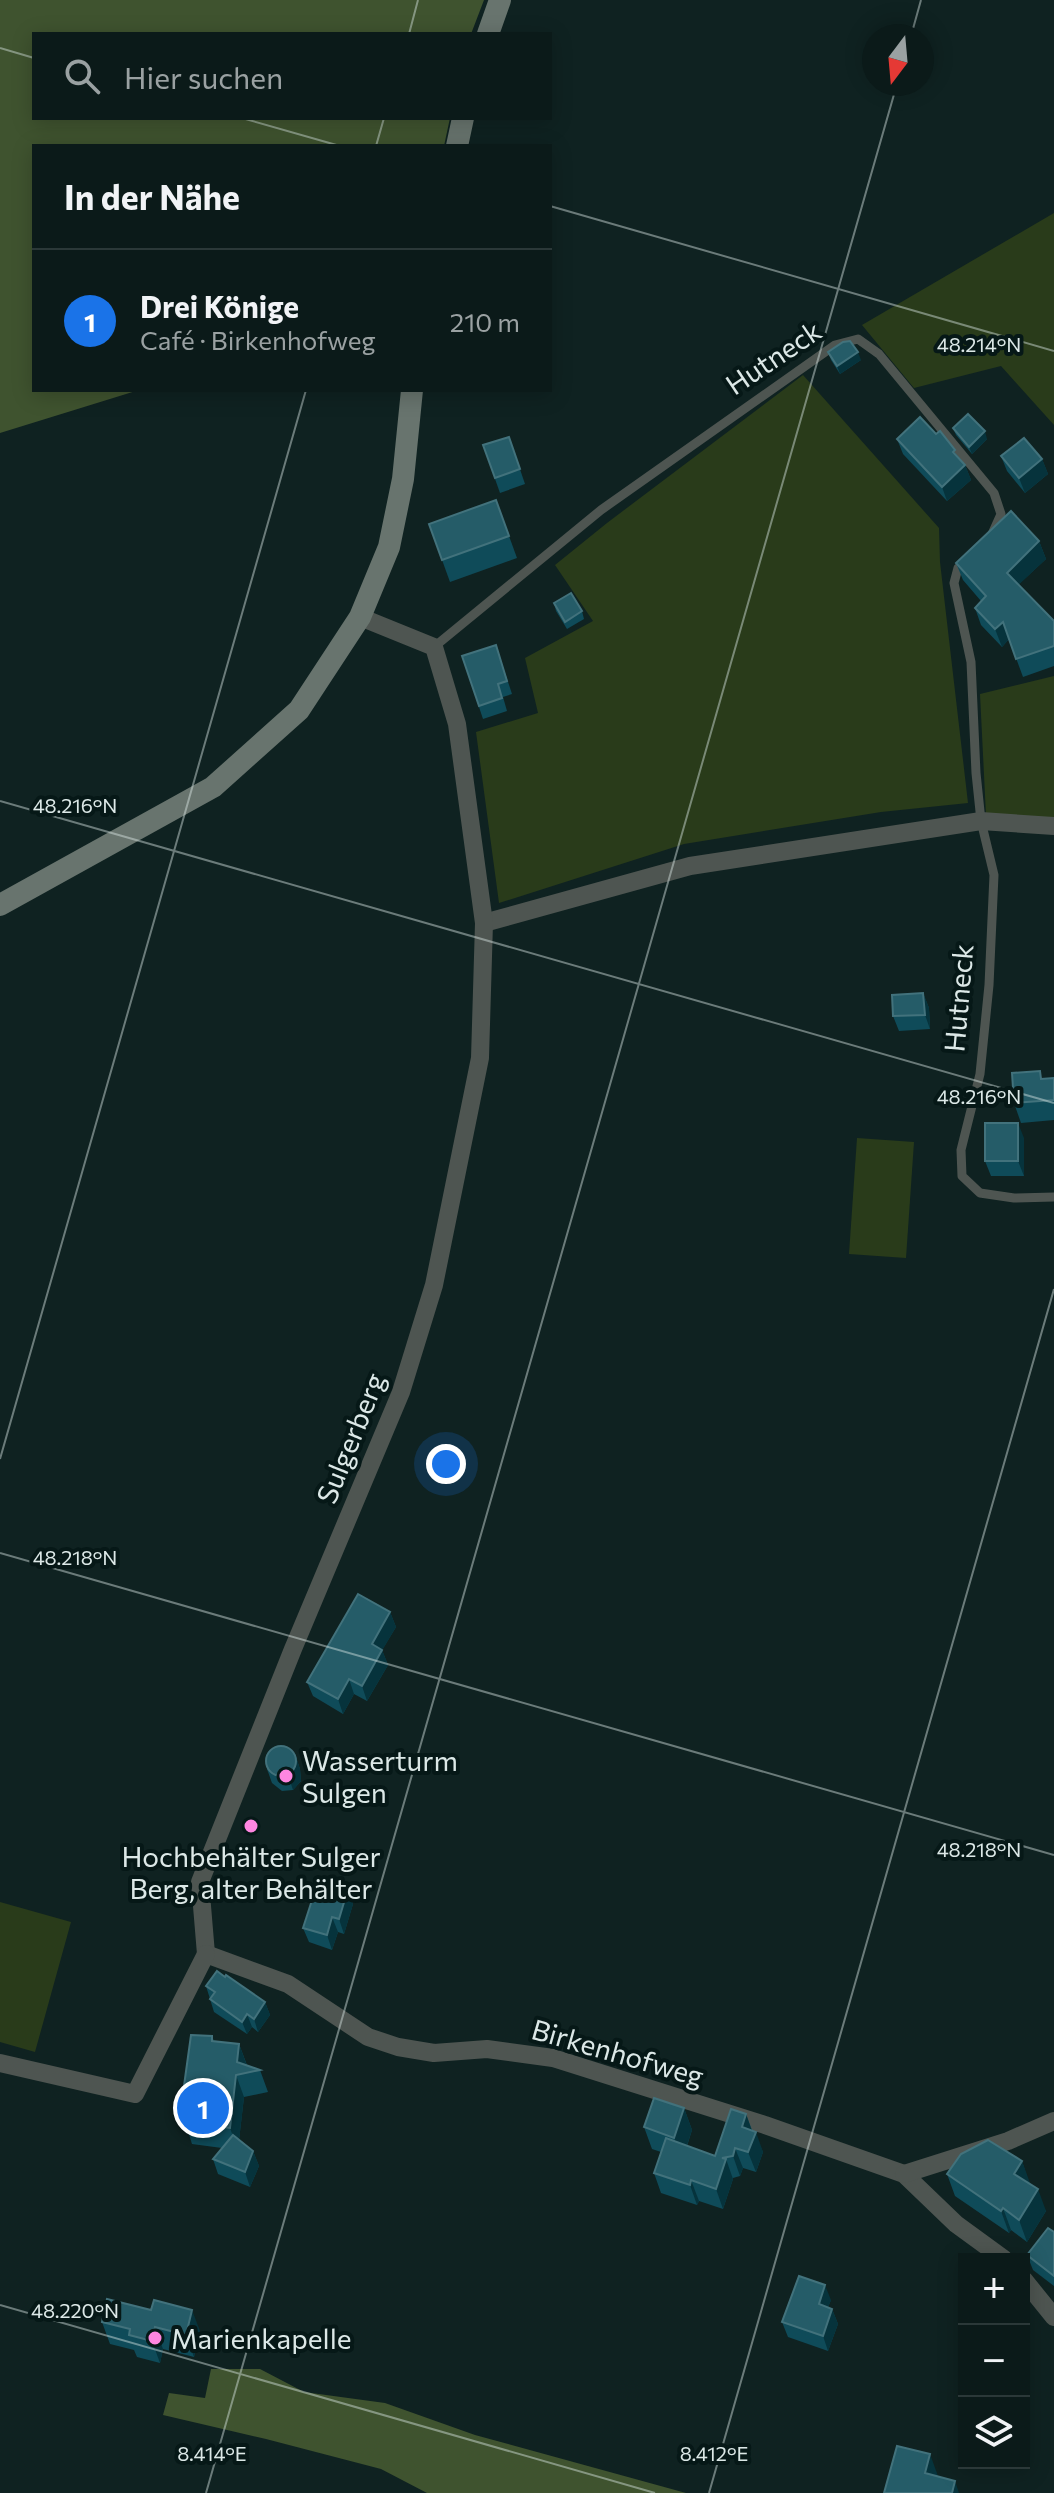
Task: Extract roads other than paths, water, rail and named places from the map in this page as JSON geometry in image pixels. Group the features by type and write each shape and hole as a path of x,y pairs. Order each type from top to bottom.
{"main road":[{"path":"489,32 500,0"},
{"path":"457,144 463,120"},
{"path":"0,905 213,787 299,710 360,617 389,547 403,479 412,392"}],"street":[{"path":"360,617 434,647 457,724 484,923 690,866 981,821 1054,826"},
{"name":"Sulgerberg","path":"206,1954 200,1882 401,1392 434,1285 480,1058 484,923"},
{"path":"0,2063 135,2094 206,1954"},
{"name":"Birkenhofweg","path":"206,1954 288,1984 368,2037 398,2047 434,2053 487,2049 553,2058 765,2125 904,2174 956,2224 996,2253"},
{"path":"904,2174 1008,2141 1054,2121"},
{"path":"1030,2287 1054,2317"}],"lane":[{"name":"Hutneck","path":"434,647 601,510 835,345 858,339 879,354 994,493 1001,514 989,539"},
{"name":"Hutneck","path":"969,558 958,568 954,583 971,662 981,821 994,875 989,985 980,1074 961,1150 962,1176 980,1193 1014,1198 1054,1197"}],"place":[{"name":"Wasserturm Sulgen","path":"286,1776"},
{"name":"Hochbehälter Sulger Berg, alter Behälter","path":"251,1826"},
{"name":"Drei Könige","path":"203,2108"},
{"name":"Marienkapelle","path":"155,2338"}]}
